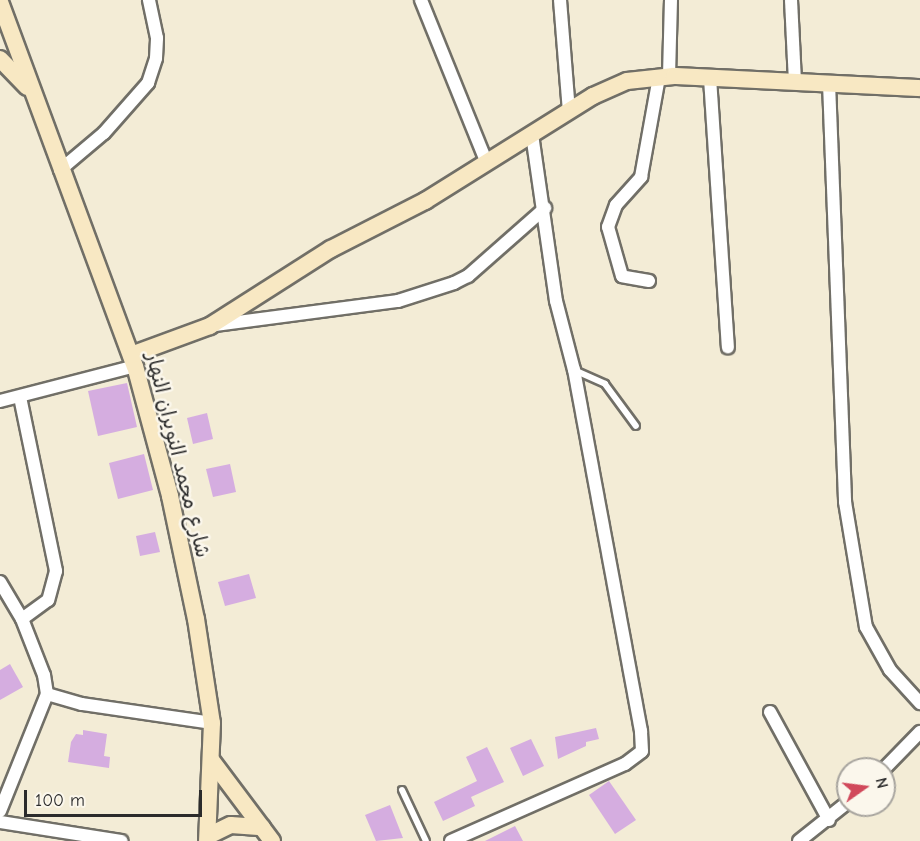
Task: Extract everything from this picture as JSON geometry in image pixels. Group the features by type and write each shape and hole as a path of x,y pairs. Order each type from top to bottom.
{"street":[{"path":"60,170 104,132 148,83 156,58 157,38 149,0"},
{"path":"421,0 487,163"},
{"path":"560,0 569,111"},
{"path":"649,280 622,276 608,227 616,205 641,177 664,76 671,0"},
{"path":"791,0 795,81"},
{"name":"شارع محمد النويران النهار","path":"0,2 60,170 133,361 180,537 212,723 208,838"},
{"name":"شارع محمد النويران النهار","path":"0,59 33,95"},
{"path":"0,401 133,361 210,326 331,249 424,201 610,87 664,76 920,88"},
{"path":"710,78 728,347"},
{"path":"829,82 845,502 866,627 890,670 920,703"},
{"path":"451,841 625,764 642,751 641,731 574,370 556,301 545,208 532,135"},
{"path":"210,326 398,301 454,283 468,276 545,208"},
{"path":"20,396 56,571 48,600 21,619"},
{"path":"0,582 21,619 44,675 47,694 0,811"},
{"path":"47,694 82,704 212,723"},
{"path":"770,712 829,820"},
{"path":"896,757 920,732"},
{"path":"212,761 267,834"},
{"path":"799,841 836,813"},
{"path":"0,822 122,841"},
{"path":"208,838 231,825 267,834"}],"lane":[{"path":"574,370 605,384 636,426"},
{"path":"402,790 426,841"}],"building":[{"path":"127,383 137,427 98,436 88,391"},
{"path":"207,413 213,439 193,444 187,418"},
{"path":"144,454 153,490 118,499 109,463"},
{"path":"230,464 236,492 213,497 206,469"},
{"path":"155,532 160,552 140,556 136,536"},
{"path":"249,574 256,598 225,606 218,582"},
{"path":"10,664 23,687 0,700 0,670"},
{"path":"596,728 599,739 586,742 586,746 558,759 555,737"},
{"path":"83,730 107,734 104,756 110,757 109,768 68,762 71,742 76,734 83,735"},
{"path":"531,739 544,766 523,776 510,748"},
{"path":"487,747 504,782 471,797 475,806 443,821 434,802 477,781 466,757"},
{"path":"609,781 636,820 615,834 589,795"},
{"path":"390,805 403,838 376,841 365,815"},
{"path":"515,826 523,841 485,841"}]}
